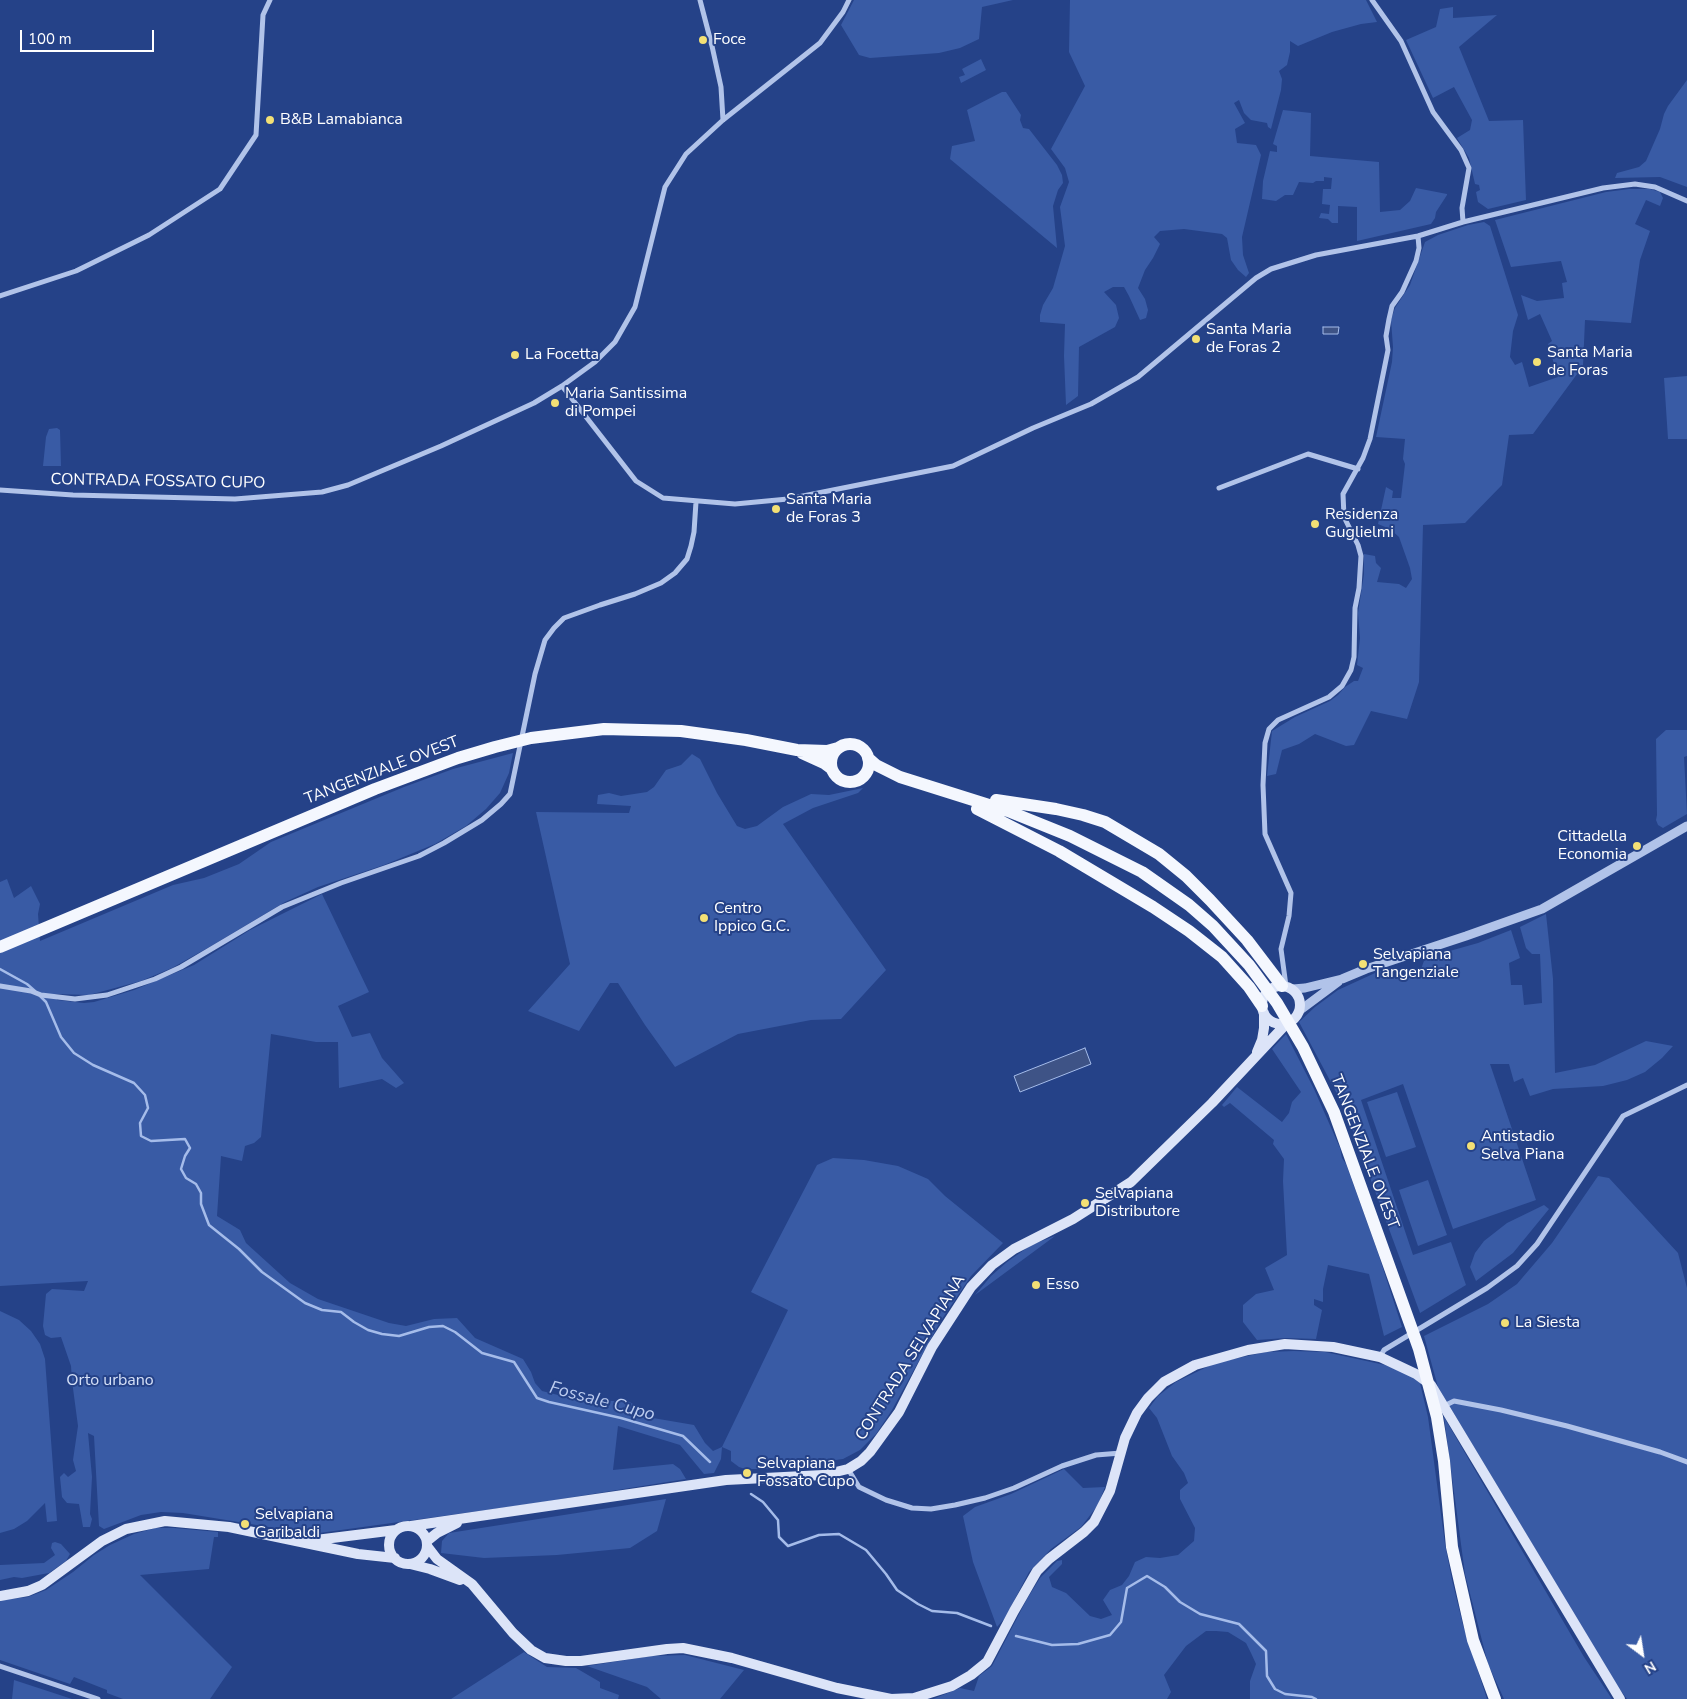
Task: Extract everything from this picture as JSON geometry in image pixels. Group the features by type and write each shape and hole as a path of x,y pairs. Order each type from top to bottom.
{"main road":[{"name":"TANGENZIALE OVEST","path":"0,948 375,789 458,758 531,738 604,729 680,731 746,740 797,750 827,751 838,748"},
{"path":"844,746 861,748 868,758 868,769 862,778 852,782 837,778 832,769 832,758 838,748 844,746"},
{"name":"TANGENZIALE OVEST","path":"797,750 832,769"},
{"name":"TANGENZIALE OVEST","path":"868,758 876,765 900,777 1008,811 1070,836 1129,864 1189,905 1249,965 1277,1003 1303,1047 1334,1112 1419,1349 1436,1417 1444,1461 1452,1547 1473,1640 1495,1699"},
{"name":"TANGENZIALE OVEST","path":"862,778 872,776 900,777"},
{"path":"949,793 1065,810 1104,822 1159,854 1186,876 1300,999 1299,1012 1287,1023 1274,1022 1263,1010 1249,987 1222,957 1189,931 1153,907 1059,851 990,814 960,801 949,793"},
{"path":"1263,1010 1263,1001 1267,992 1276,986 1287,987"},
{"name":"CONTRADA SELVAPIANA","path":"1254,1058 1262,1040 1264,1028 1263,1010"},
{"name":"CONTRADA SELVAPIANA","path":"412,1526 726,1480 822,1475 848,1469 861,1461 870,1452 893,1420 932,1347 971,1287 992,1265 1014,1249 1073,1219 1131,1182 1212,1103 1287,1023"},
{"path":"294,1542 396,1530 403,1526 412,1526 422,1531 437,1559 472,1584 513,1633 531,1650 545,1658 581,1662 683,1648 732,1658 837,1688 891,1699 914,1698 952,1686 971,1675 987,1662 1037,1571 1049,1558 1084,1532 1094,1522 1110,1491 1120,1453 1137,1412 1164,1382 1195,1365 1248,1350 1285,1344 1333,1347 1380,1357 1398,1364 1431,1385 1620,1699"},
{"name":"CONTRADA SELVAPIANA","path":"427,1543 437,1533 465,1519"},
{"path":"0,1596 28,1591 42,1585 102,1541 126,1529 165,1521 228,1527 358,1554 395,1558 472,1584"},
{"path":"395,1558 390,1544 396,1530"},
{"path":"406,1563 420,1559 425,1553 427,1543"}],"street":[{"path":"0,296 76,271 148,235 220,189 256,135 263,15 270,0"},
{"path":"700,0 721,87 723,120"},
{"name":"CONTRADA FOSSATO CUPO","path":"0,490 73,496 235,499 322,492 348,485 441,446 534,403 562,386 594,362 615,342 635,307 665,187 686,154 723,120 820,43 843,12 849,0"},
{"path":"1372,0 1401,41 1433,112 1461,150 1468,168 1462,208 1463,222"},
{"path":"562,386 636,481 663,498 735,504 788,499 953,466 1033,428 1091,404 1138,377 1256,278 1271,269 1316,255 1418,236 1463,222 1603,188 1635,184 1656,186 1687,200"},
{"path":"1418,236 1419,248 1416,261 1402,292 1392,306 1386,336 1388,350 1370,439 1358,469 1343,494 1344,517 1351,535 1358,545 1361,556 1354,657 1351,670 1342,686 1329,697 1278,720 1268,728 1265,743 1263,785 1265,834 1291,893 1289,916 1281,949 1287,987 1305,988 1342,979 1366,969 1542,909 1687,826"},
{"path":"1220,488 1308,454 1358,469"},
{"path":"0,986 31,991 41,995 85,999 107,995 155,979 198,958 282,907 341,883 419,856 482,820 502,804 510,794 535,674 546,640 554,628 564,618 600,604 635,594 661,583 675,573 687,559 691,546 696,502"},
{"path":"1299,1012 1342,979"},
{"path":"1380,1357 1384,1350 1487,1288 1517,1266 1537,1244 1623,1116 1687,1085"},
{"path":"1444,1406 1454,1401 1501,1410 1660,1452 1687,1462"},
{"path":"848,1469 859,1487 886,1500 912,1508 931,1509 985,1498 1014,1488 1062,1466 1096,1455 1120,1453"},
{"path":"0,1666 98,1699"}],"green space":[{"path":"854,0 1013,0 982,7 979,39 960,48 939,53 870,58 859,55 841,25"},
{"path":"1070,0 1366,0 1377,22 1361,24 1332,32 1298,46 1290,41 1287,65 1279,71 1282,79 1281,90 1271,129 1267,123 1251,120 1244,113 1239,100 1234,103 1245,123 1235,129 1237,143 1256,145 1261,155 1242,237 1243,255 1249,273 1246,277 1231,260 1227,238 1222,234 1184,229 1160,231 1154,237 1160,244 1145,270 1138,288 1145,299 1148,310 1146,318 1140,320 1124,287 1113,287 1104,292 1116,305 1119,318 1115,327 1079,347 1078,396 1066,405 1065,324 1040,322 1040,315 1043,305 1053,288 1065,246 1060,207 1069,182 1065,168 1051,149 1085,86 1069,52"},
{"path":"1453,7 1453,18 1497,15 1459,47 1489,121 1523,120 1526,200 1488,209 1478,202 1476,192 1480,190 1479,185 1475,184 1469,158 1457,138 1470,130 1472,120 1454,87 1433,98 1406,40 1436,27 1440,9"},
{"path":"981,59 986,70 961,83 959,77 965,75 962,69"},
{"path":"1687,80 1687,187 1660,177 1615,178 1617,173 1639,167 1646,161 1668,106"},
{"path":"1002,92 1006,92 1021,115 1020,120 1023,128 1029,129 1057,165 1062,175 1063,183 1058,190 1053,206 1057,248 950,159 952,146 975,141 967,110"},
{"path":"1283,110 1311,113 1310,156 1379,162 1380,212 1400,210 1410,201 1416,188 1447,194 1431,224 1357,241 1357,207 1338,206 1338,223 1332,223 1328,219 1319,218 1321,213 1329,214 1330,205 1322,204 1323,189 1331,189 1332,178 1324,177 1324,181 1313,183 1299,182 1293,195 1285,195 1276,201 1262,199 1263,181 1270,151 1277,152 1277,146 1273,144"},
{"path":"1650,189 1660,192 1663,198 1660,206 1646,200 1635,224 1650,231 1640,260 1631,323 1585,320 1583,366 1533,434 1509,435 1502,485 1465,523 1423,525 1419,682 1407,719 1371,711 1354,745 1346,746 1315,734 1299,744 1282,750 1276,774 1267,776 1272,731 1295,717 1330,701 1345,687 1354,681 1358,681 1363,668 1357,665 1360,638 1358,613 1364,574 1364,554 1375,556 1376,563 1381,568 1377,582 1399,584 1406,588 1412,579 1399,537 1390,529 1378,524 1386,487 1393,491 1392,498 1401,498 1405,464 1403,459 1405,439 1376,437 1392,362 1391,320 1395,308 1410,285 1425,242 1438,235 1468,225 1484,222 1490,226 1518,315 1513,331 1510,357 1515,365 1522,362 1529,387 1558,377 1548,344 1552,341 1540,314 1528,320 1521,295 1537,301 1564,298 1562,283 1567,282 1561,261 1511,267 1495,220 1606,192"},
{"path":"1687,376 1687,439 1668,439 1664,378"},
{"path":"57,428 60,430 61,466 43,466 46,437 49,429"},
{"path":"1666,730 1687,730 1687,756 1684,757 1687,814 1663,828 1658,825 1656,820 1656,739"},
{"name":"Orto urbano","path":"513,753 509,773 500,793 486,809 466,826 435,844 384,865 318,887 285,902 172,968 141,981 89,995 55,994 57,1000 84,1003 94,1002 134,990 194,965 250,930 322,894 369,992 338,1006 352,1037 370,1033 382,1058 404,1083 396,1088 382,1079 339,1088 338,1042 316,1042 271,1034 261,1137 254,1143 245,1146 242,1161 221,1156 217,1216 240,1230 246,1243 290,1283 318,1299 389,1323 406,1326 434,1319 457,1318 475,1338 523,1359 535,1383 542,1391 578,1400 626,1400 653,1418 694,1425 705,1443 713,1451 722,1447 721,1459 714,1473 704,1474 680,1445 618,1426 613,1470 673,1464 680,1469 686,1479 530,1504 312,1534 183,1513 161,1512 141,1515 104,1529 99,1526 94,1436 88,1433 92,1477 90,1514 92,1519 90,1527 83,1527 79,1504 67,1503 62,1497 60,1477 64,1473 68,1477 76,1471 73,1460 78,1426 71,1366 61,1337 51,1338 45,1335 43,1326 46,1294 52,1289 84,1291 88,1281 0,1286 0,882 7,879 14,898 31,886 40,904 38,914 40,941 173,885 204,878 239,864 271,842 404,787 453,769"},
{"name":"Centro Ippico G.C.","path":"692,754 700,759 717,793 737,826 745,829 757,826 783,807 811,794 829,795 863,788 858,793 813,808 783,824 886,970 841,1019 811,1020 738,1034 675,1067 618,983 610,983 579,1031 528,1011 570,964 536,812 629,813 631,806 597,804 598,795 609,793 621,796 647,792 654,787 666,770 681,765"},
{"path":"1546,914 1553,979 1555,1073 1595,1065 1646,1041 1673,1046 1645,1072 1627,1080 1603,1086 1553,1089 1530,1096 1523,1078 1514,1082 1509,1064 1490,1064 1536,1200 1453,1229 1403,1084 1361,1100 1413,1255 1451,1242 1466,1285 1420,1313 1344,1107 1299,1022 1338,990 1386,968 1396,979 1420,972 1425,958 1478,943 1511,930 1520,958 1509,963 1511,985 1522,985 1524,1005 1542,1003 1540,954 1532,954 1526,948 1520,927"},
{"path":"1286,1034 1314,1089 1340,1148 1342,1158 1346,1164 1377,1250 1402,1327 1384,1336 1369,1274 1328,1265 1323,1289 1323,1302 1314,1299 1314,1305 1322,1310 1316,1339 1286,1338 1257,1340 1243,1322 1243,1305 1256,1294 1274,1290 1265,1268 1287,1255 1283,1181 1284,1159 1273,1144 1274,1140 1230,1103 1224,1107 1222,1105 1237,1087 1282,1122 1289,1113 1292,1102 1301,1092 1272,1049"},
{"path":"1397,1092 1416,1147 1386,1157 1367,1102"},
{"path":"833,1158 864,1160 898,1166 928,1179 945,1196 1003,1243 971,1276 940,1322 892,1410 876,1434 860,1450 843,1459 769,1469 745,1469 731,1461 731,1451 722,1447 788,1310 751,1292 817,1165"},
{"path":"1598,1176 1609,1178 1678,1253 1687,1288 1687,1699 1627,1699 1618,1687 1438,1387 1424,1336 1488,1304 1517,1284 1552,1243"},
{"path":"1428,1180 1447,1235 1418,1246 1399,1190"},
{"path":"1544,1205 1549,1209 1513,1253 1476,1281 1470,1267 1475,1253 1484,1241 1507,1223"},
{"path":"1055,1236 975,1295 991,1276 1007,1262 1031,1245"},
{"path":"0,1311 19,1320 31,1331 40,1344 45,1359 57,1521 47,1522 45,1503 27,1521 14,1529 0,1533"},
{"path":"1266,1352 1325,1352 1385,1365 1407,1373 1420,1383 1428,1417 1445,1544 1452,1580 1463,1625 1487,1699 1250,1699 1250,1681 1256,1664 1246,1643 1228,1632 1206,1631 1186,1646 1164,1675 1171,1692 1167,1699 933,1699 960,1688 974,1691 979,1676 992,1666 1040,1578 1057,1561 1062,1560 1062,1564 1049,1577 1052,1587 1066,1593 1090,1616 1101,1619 1112,1615 1103,1600 1110,1590 1122,1585 1129,1576 1135,1562 1146,1557 1160,1558 1178,1555 1194,1541 1195,1528 1180,1499 1180,1490 1188,1483 1184,1473 1172,1456 1157,1418 1149,1408 1158,1396 1176,1382 1215,1363"},
{"path":"1444,1417 1584,1657 1612,1699 1504,1699 1488,1664 1465,1574"},
{"path":"1064,1469 1083,1488 1105,1487 1098,1505 1081,1527 1051,1549 1029,1572 1005,1618 997,1627 973,1562 963,1516 975,1507 1011,1494"},
{"path":"666,1499 657,1531 630,1548 557,1555 484,1558 441,1553 442,1541 449,1533"},
{"path":"155,1528 218,1532 218,1537 214,1537 209,1569 140,1575 232,1667 210,1699 123,1699 107,1693 107,1690 74,1677 70,1684 0,1660 0,1600 28,1597 46,1590 110,1545 134,1534"},
{"path":"52,1543 61,1544 70,1554 66,1561 49,1573 0,1580 0,1565 44,1563 55,1555 51,1548"},
{"path":"524,1652 547,1667 576,1668 600,1682 600,1688 619,1695 618,1699 451,1699"},
{"path":"685,1655 744,1670 720,1699 661,1699 647,1687 587,1666 651,1656"},
{"path":"14,1680 72,1699 12,1699"}],"shaded area":[{"path":"1323,327 1339,327 1338,334 1323,334"},
{"path":"1085,1048 1091,1064 1020,1092 1014,1076"}],"waterway":[{"name":"Fossale Cupo","path":"0,969 27,984 35,991"},
{"name":"Fossale Cupo","path":"40,996 46,1002 61,1037 74,1053 93,1065 134,1083 145,1095 148,1108 140,1123 141,1136 151,1141 185,1139 190,1148 181,1169 186,1178 196,1184 201,1193 201,1204 209,1225 239,1249 262,1272 305,1303 322,1310 341,1312 368,1330 382,1334 399,1336 429,1327 443,1326 455,1332 482,1353 514,1362 537,1398 621,1418 683,1436 710,1462"},
{"name":"Fossale Cupo","path":"751,1494 763,1502 778,1520 779,1537 788,1546 819,1535 839,1534 866,1550 897,1590 918,1604 932,1611 957,1613 991,1626"},
{"name":"Fossale Cupo","path":"1016,1636 1052,1645 1078,1644 1110,1635 1121,1622 1127,1588 1147,1576 1165,1587 1180,1602 1200,1614 1239,1624 1266,1651 1267,1676 1275,1689 1285,1694 1316,1699"}],"place":[{"name":"Foce","path":"703,40"},
{"name":"B&B Lamabianca","path":"270,120"},
{"name":"Santa Maria de Foras 2","path":"1196,339"},
{"name":"La Focetta","path":"515,355"},
{"name":"Santa Maria de Foras","path":"1537,362"},
{"name":"Maria Santissima di Pompei","path":"555,403"},
{"name":"Santa Maria de Foras 3","path":"776,509"},
{"name":"Residenza Guglielmi","path":"1315,524"},
{"name":"Cittadella Economia","path":"1637,846"},
{"name":"Centro Ippico G.C.","path":"704,918"},
{"name":"Selvapiana Tangenziale","path":"1363,964"},
{"name":"Antistadio Selva Piana","path":"1471,1146"},
{"name":"Selvapiana Distributore","path":"1085,1203"},
{"name":"Esso","path":"1036,1285"},
{"name":"La Siesta","path":"1505,1323"},
{"name":"Selvapiana Fossato Cupo","path":"747,1473"},
{"name":"Selvapiana Garibaldi","path":"245,1524"}]}
